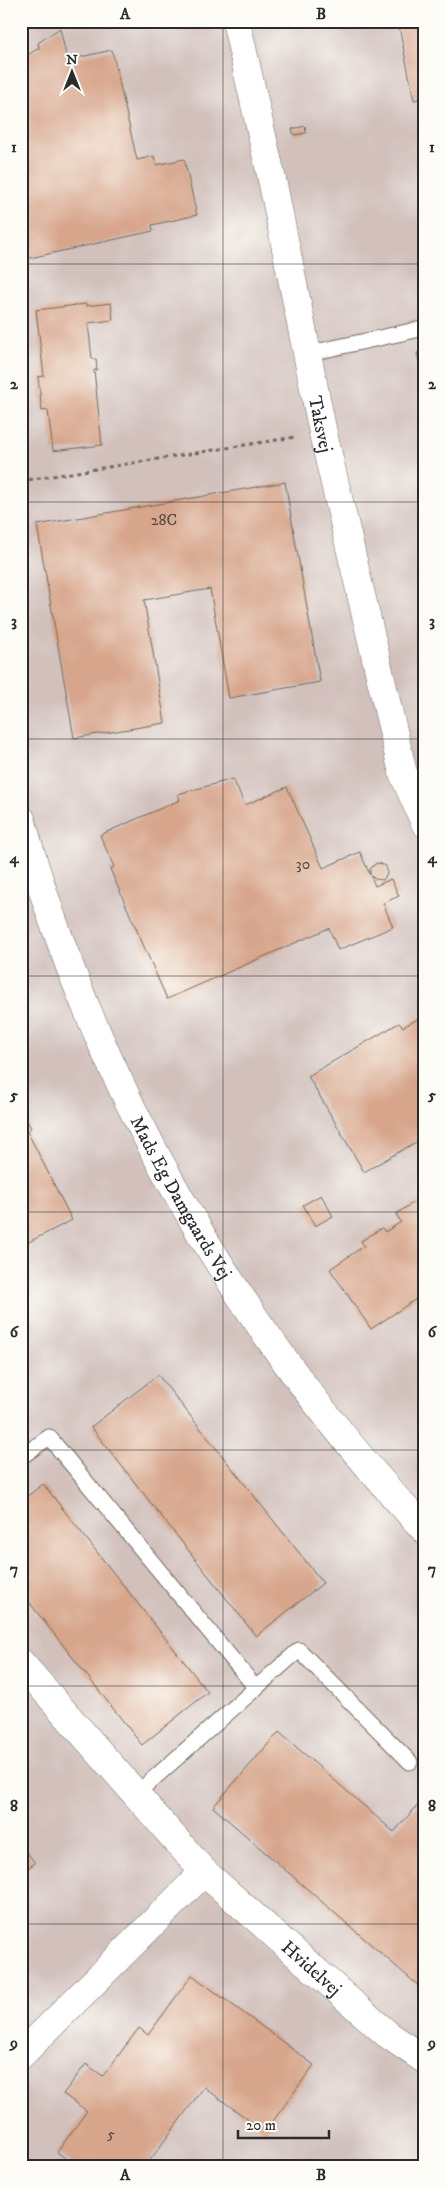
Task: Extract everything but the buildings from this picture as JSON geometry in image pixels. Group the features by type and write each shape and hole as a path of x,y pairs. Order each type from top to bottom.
{"street":[{"name":"Taksvej","path":"236,21 273,184 323,433 404,773 425,823"},
{"name":"Mads Eg Damgaards Vej","path":"21,819 55,929 99,1038 156,1158 208,1248 290,1368 392,1494 425,1530"},
{"name":"Hvidelvej","path":"21,1663 204,1872 387,2034 425,2060"},
{"path":"21,2055 204,1872"}],"lane":[{"path":"306,354 425,328"},
{"path":"21,1456 49,1437 256,1688"},
{"path":"136,1794 299,1650 410,1762"}],"path":[{"path":"21,480 323,433"}],"shaded area":[{"path":"21,21 425,21 425,2167 21,2167"}]}
